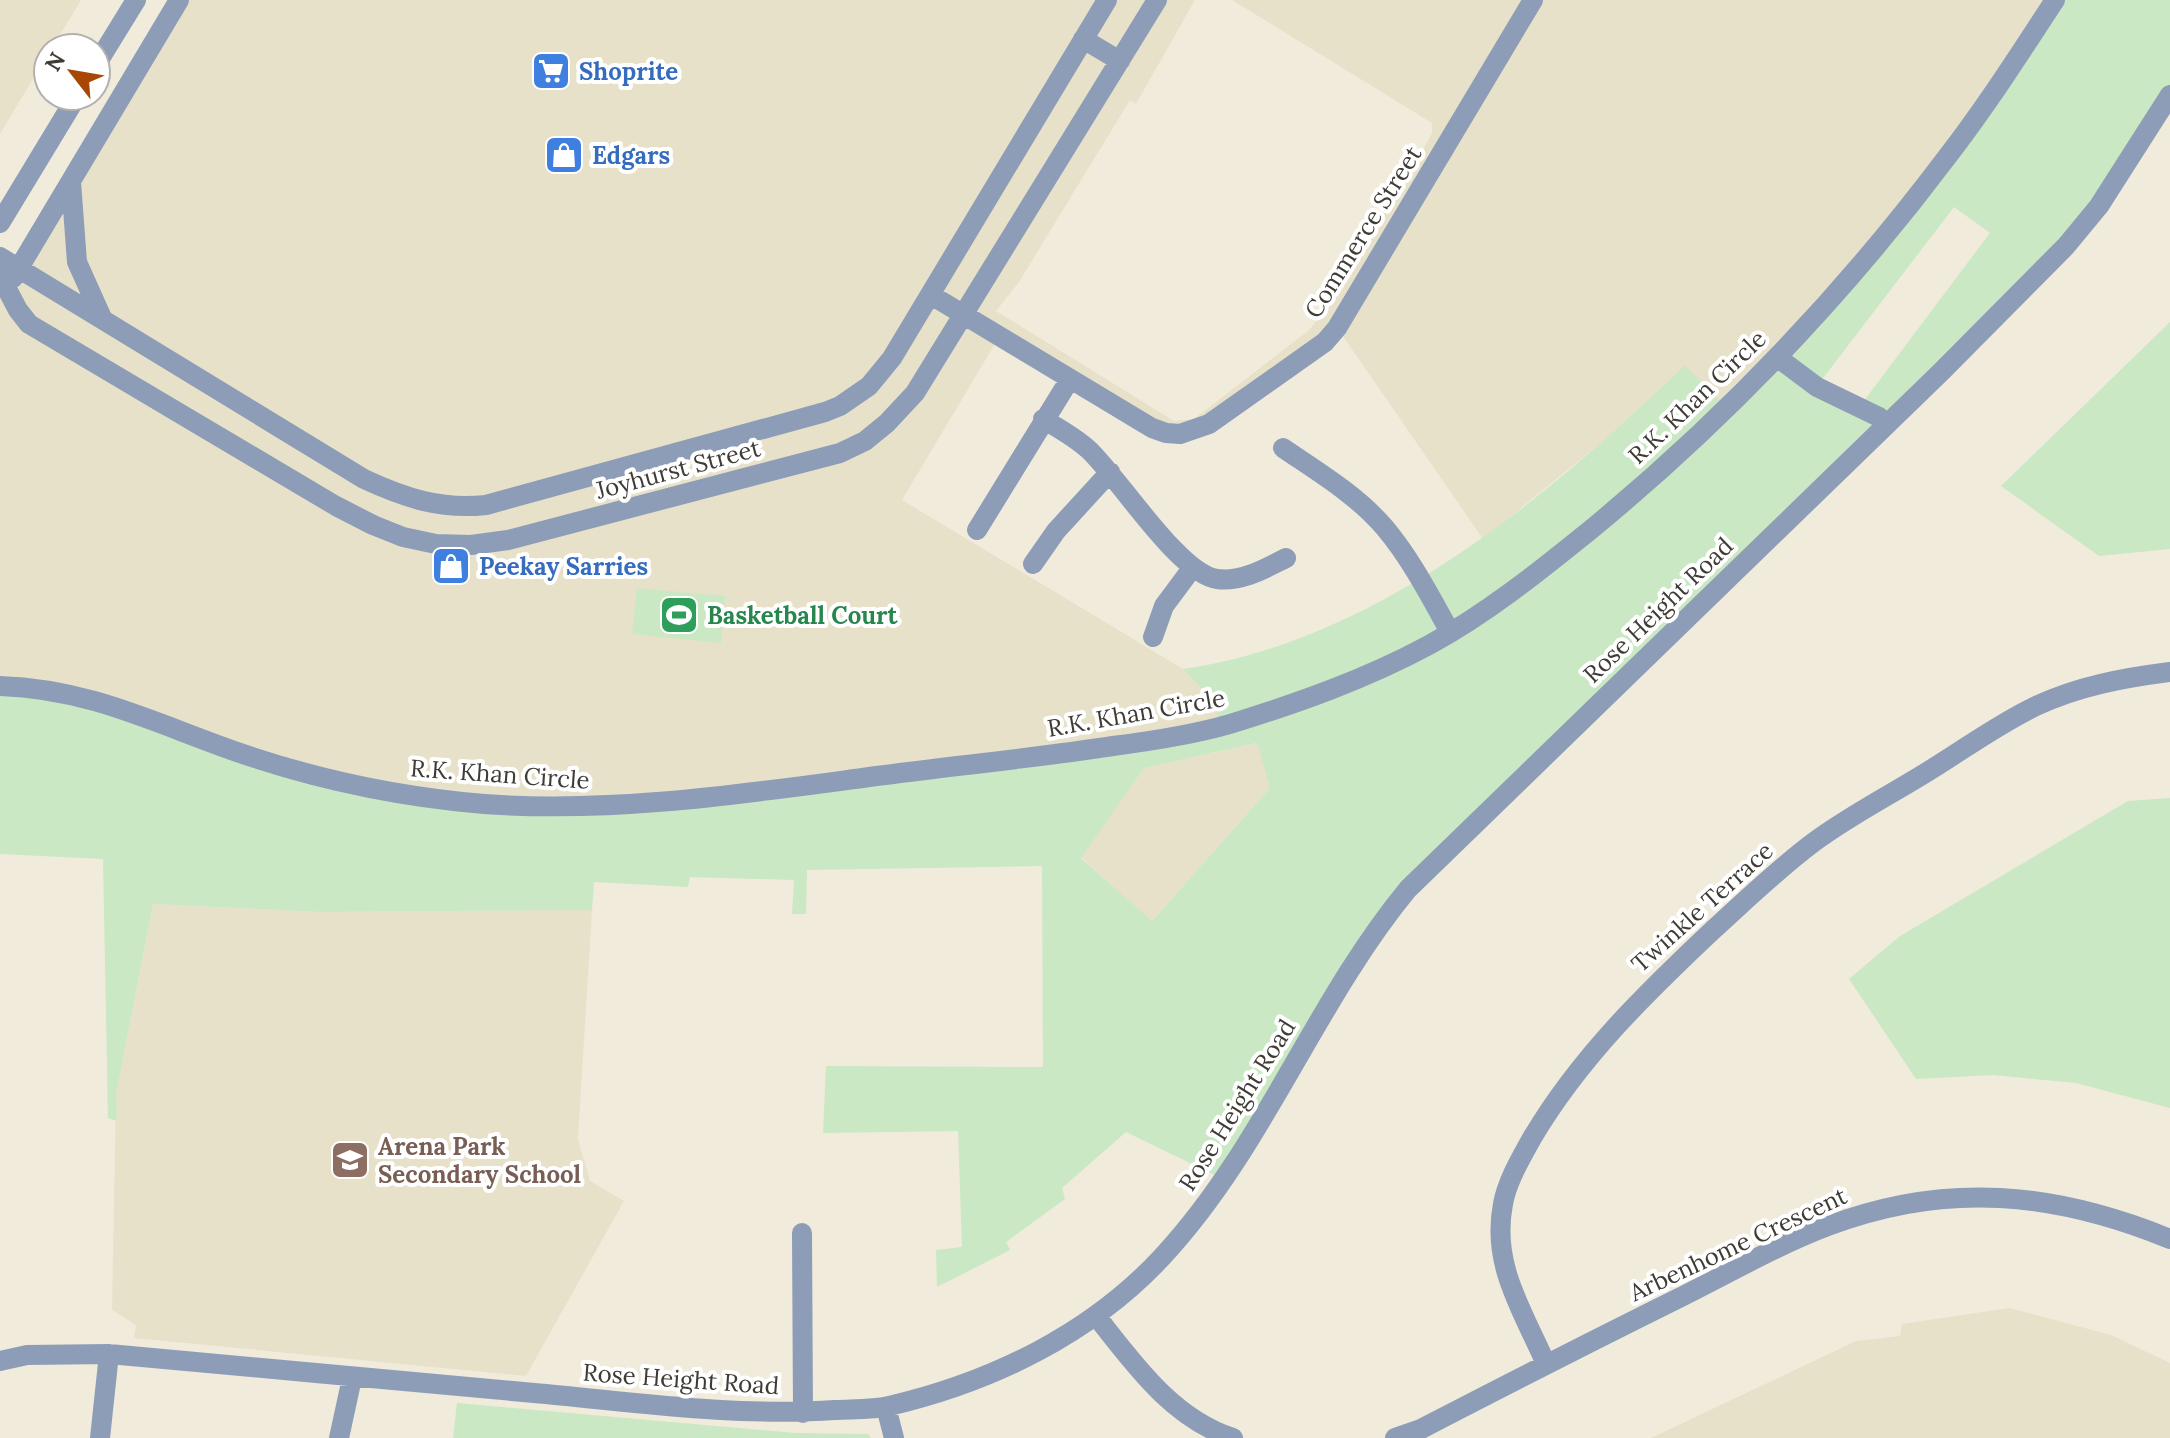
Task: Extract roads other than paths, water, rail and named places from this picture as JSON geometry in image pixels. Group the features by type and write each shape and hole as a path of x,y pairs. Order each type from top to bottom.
{"street":[{"path":"112,39 136,0"},
{"path":"6,281 71,182 179,0"},
{"name":"Joyhurst Street","path":"6,281 104,322 364,479 410,499 461,507 508,500 840,406 869,386 880,375 931,295 1107,0"},
{"name":"Joyhurst Street","path":"0,310 373,525 403,537 436,544 471,545 508,540 840,453 865,441 915,393 1157,0"},
{"name":"Commerce Street","path":"931,295 1152,428 1180,434 1209,424 1325,342 1349,310 1533,0"},
{"name":"R.K. Khan Circle","path":"0,686 47,689 81,696 272,764 381,791 484,804 598,807 691,800 1055,755 1174,737 1222,726 1321,693 1381,669 1450,632 1550,562 1657,475 1734,403 1843,287 1912,204 1996,90 2055,0"},
{"path":"1083,39 1120,61"},
{"name":"Rose Height Road","path":"0,1361 27,1355 109,1354 651,1405 803,1413 886,1407 968,1382 1009,1366 1097,1317 1160,1259 1192,1224 1225,1179 1358,954 1408,889 2066,246 2107,194 2170,95"},
{"path":"0,223 67,112"},
{"path":"71,182 77,262 104,322"},
{"name":"Joyhurst Street","path":"0,257 18,310 29,324"},
{"path":"1777,357 1817,387 1869,412 1886,425"},
{"path":"977,530 1070,379"},
{"path":"1043,419 1077,440 1110,472 1173,547 1208,577 1231,579 1249,576 1286,558"},
{"path":"1283,448 1342,489 1382,525 1405,554 1450,632"},
{"path":"1033,564 1056,531 1110,472"},
{"path":"1153,637 1164,606 1193,567"},
{"name":"Twinkle Terrace","path":"1546,1364 1509,1286 1502,1262 1500,1233 1503,1202 1517,1164 1563,1088 1603,1039 1770,877 1816,840 2033,707 2091,685 2170,672"},
{"name":"Arbenhome Crescent","path":"1395,1438 1421,1429 1792,1242 1870,1211 1910,1202 1960,1197 2043,1201 2090,1210 2170,1239"},
{"path":"802,1233 803,1413"},
{"path":"1097,1317 1141,1373 1163,1395 1187,1414 1233,1438"},
{"path":"100,1438 109,1354"},
{"path":"339,1438 352,1378"},
{"path":"886,1407 894,1438"}],"place":[{"name":"Shoprite","path":"551,71"},
{"name":"Edgars","path":"564,155"},
{"name":"Peekay Sarries","path":"451,566"},
{"name":"Basketball Court","path":"679,615"},
{"name":"Arena Park Secondary School","path":"350,1160"}]}
